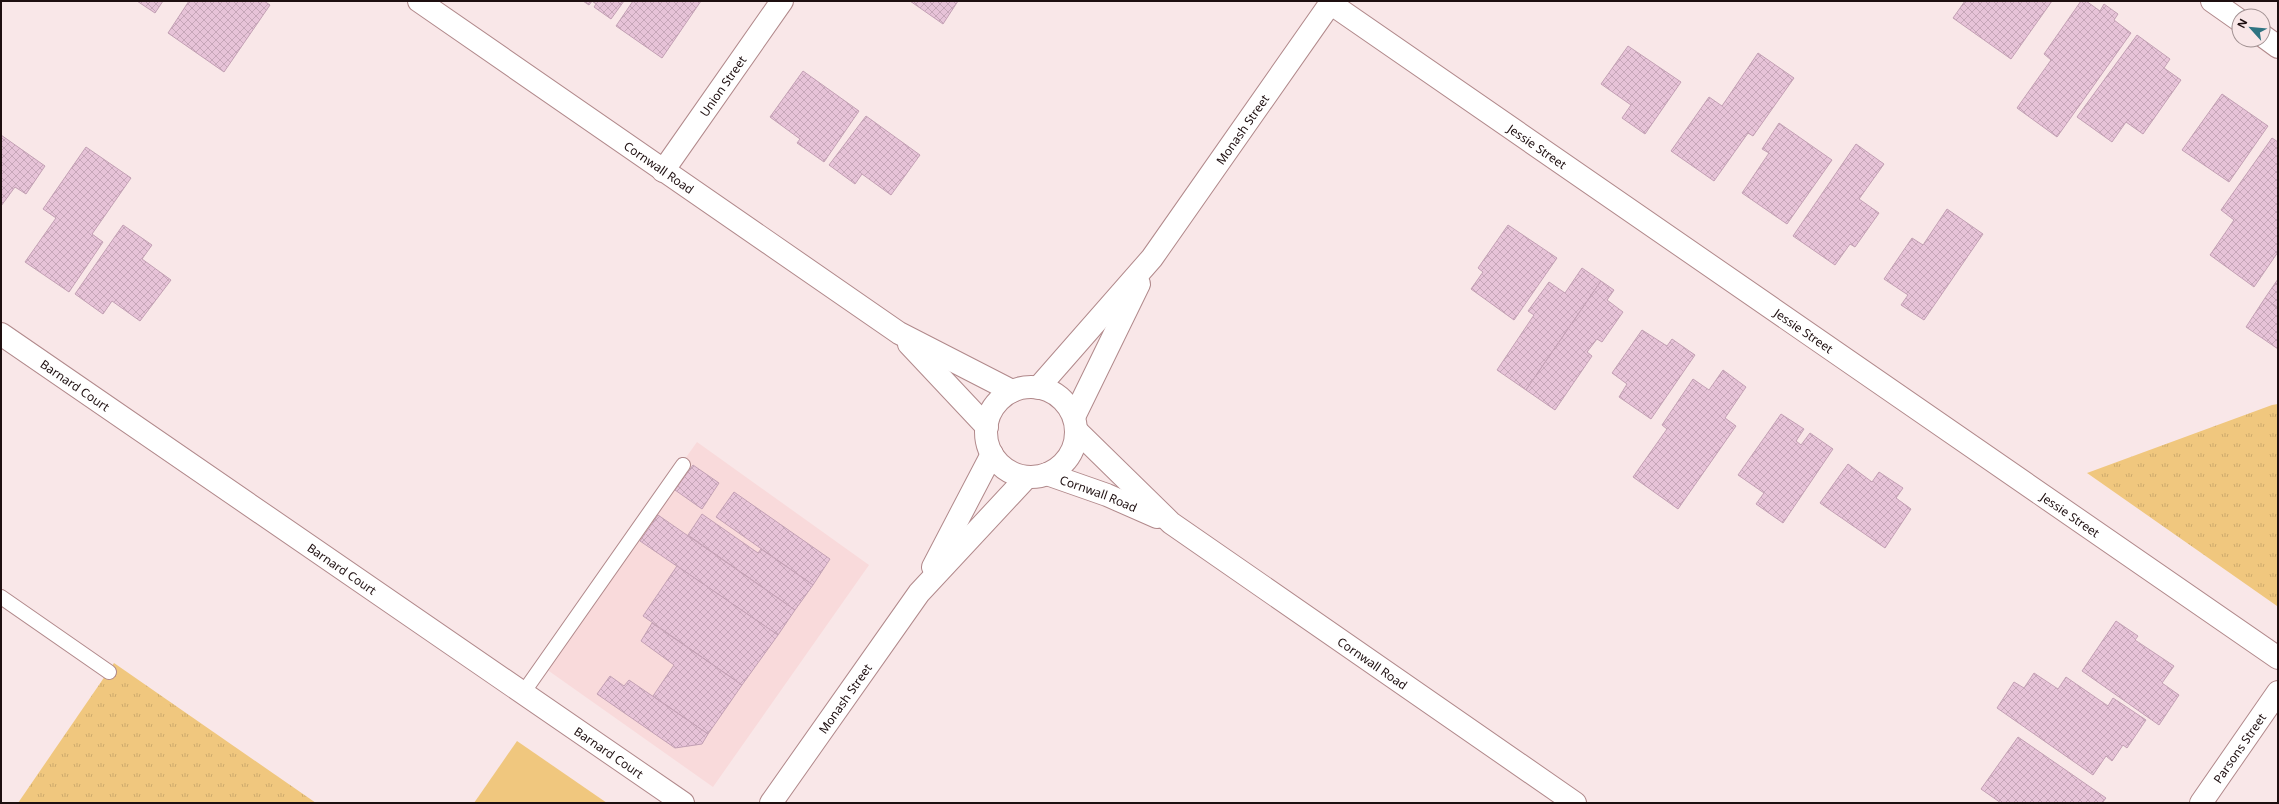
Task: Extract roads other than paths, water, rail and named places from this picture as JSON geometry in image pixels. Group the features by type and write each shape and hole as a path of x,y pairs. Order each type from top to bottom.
{"street":[{"name":"Cornwall Road","path":"419,1 899,333 1012,391"},
{"name":"Union Street","path":"663,171 782,1"},
{"path":"2212,1 2231,14"},
{"name":"Monash Street","path":"1038,388 1152,258 1331,2"},
{"name":"Jessie Street","path":"1331,2 2278,658"},
{"name":"Monash Street","path":"1075,424 1152,258"},
{"name":"Cornwall Road","path":"899,333 987,427"},
{"name":"Barnard Court","path":"1,334 683,803"},
{"path":"1030,387 1038,388 1058,395 1067,404 1075,424 1075,444 1069,457 1059,467 1037,476 1007,470 992,454 988,446 987,427 991,412 1000,400 1012,391 1030,387"},
{"name":"Cornwall Road","path":"1075,424 1171,523 1546,795 1575,803"},
{"name":"Monash Street","path":"772,803 919,593 992,454"},
{"name":"Cornwall Road","path":"1037,476 1107,495 1171,523"},
{"name":"Monash Street","path":"919,593 1037,476"},
{"name":"Parsons Street","path":"2201,803 2278,692"}],"lane":[{"path":"523,693 683,465"},
{"path":"1,597 109,672"}]}
